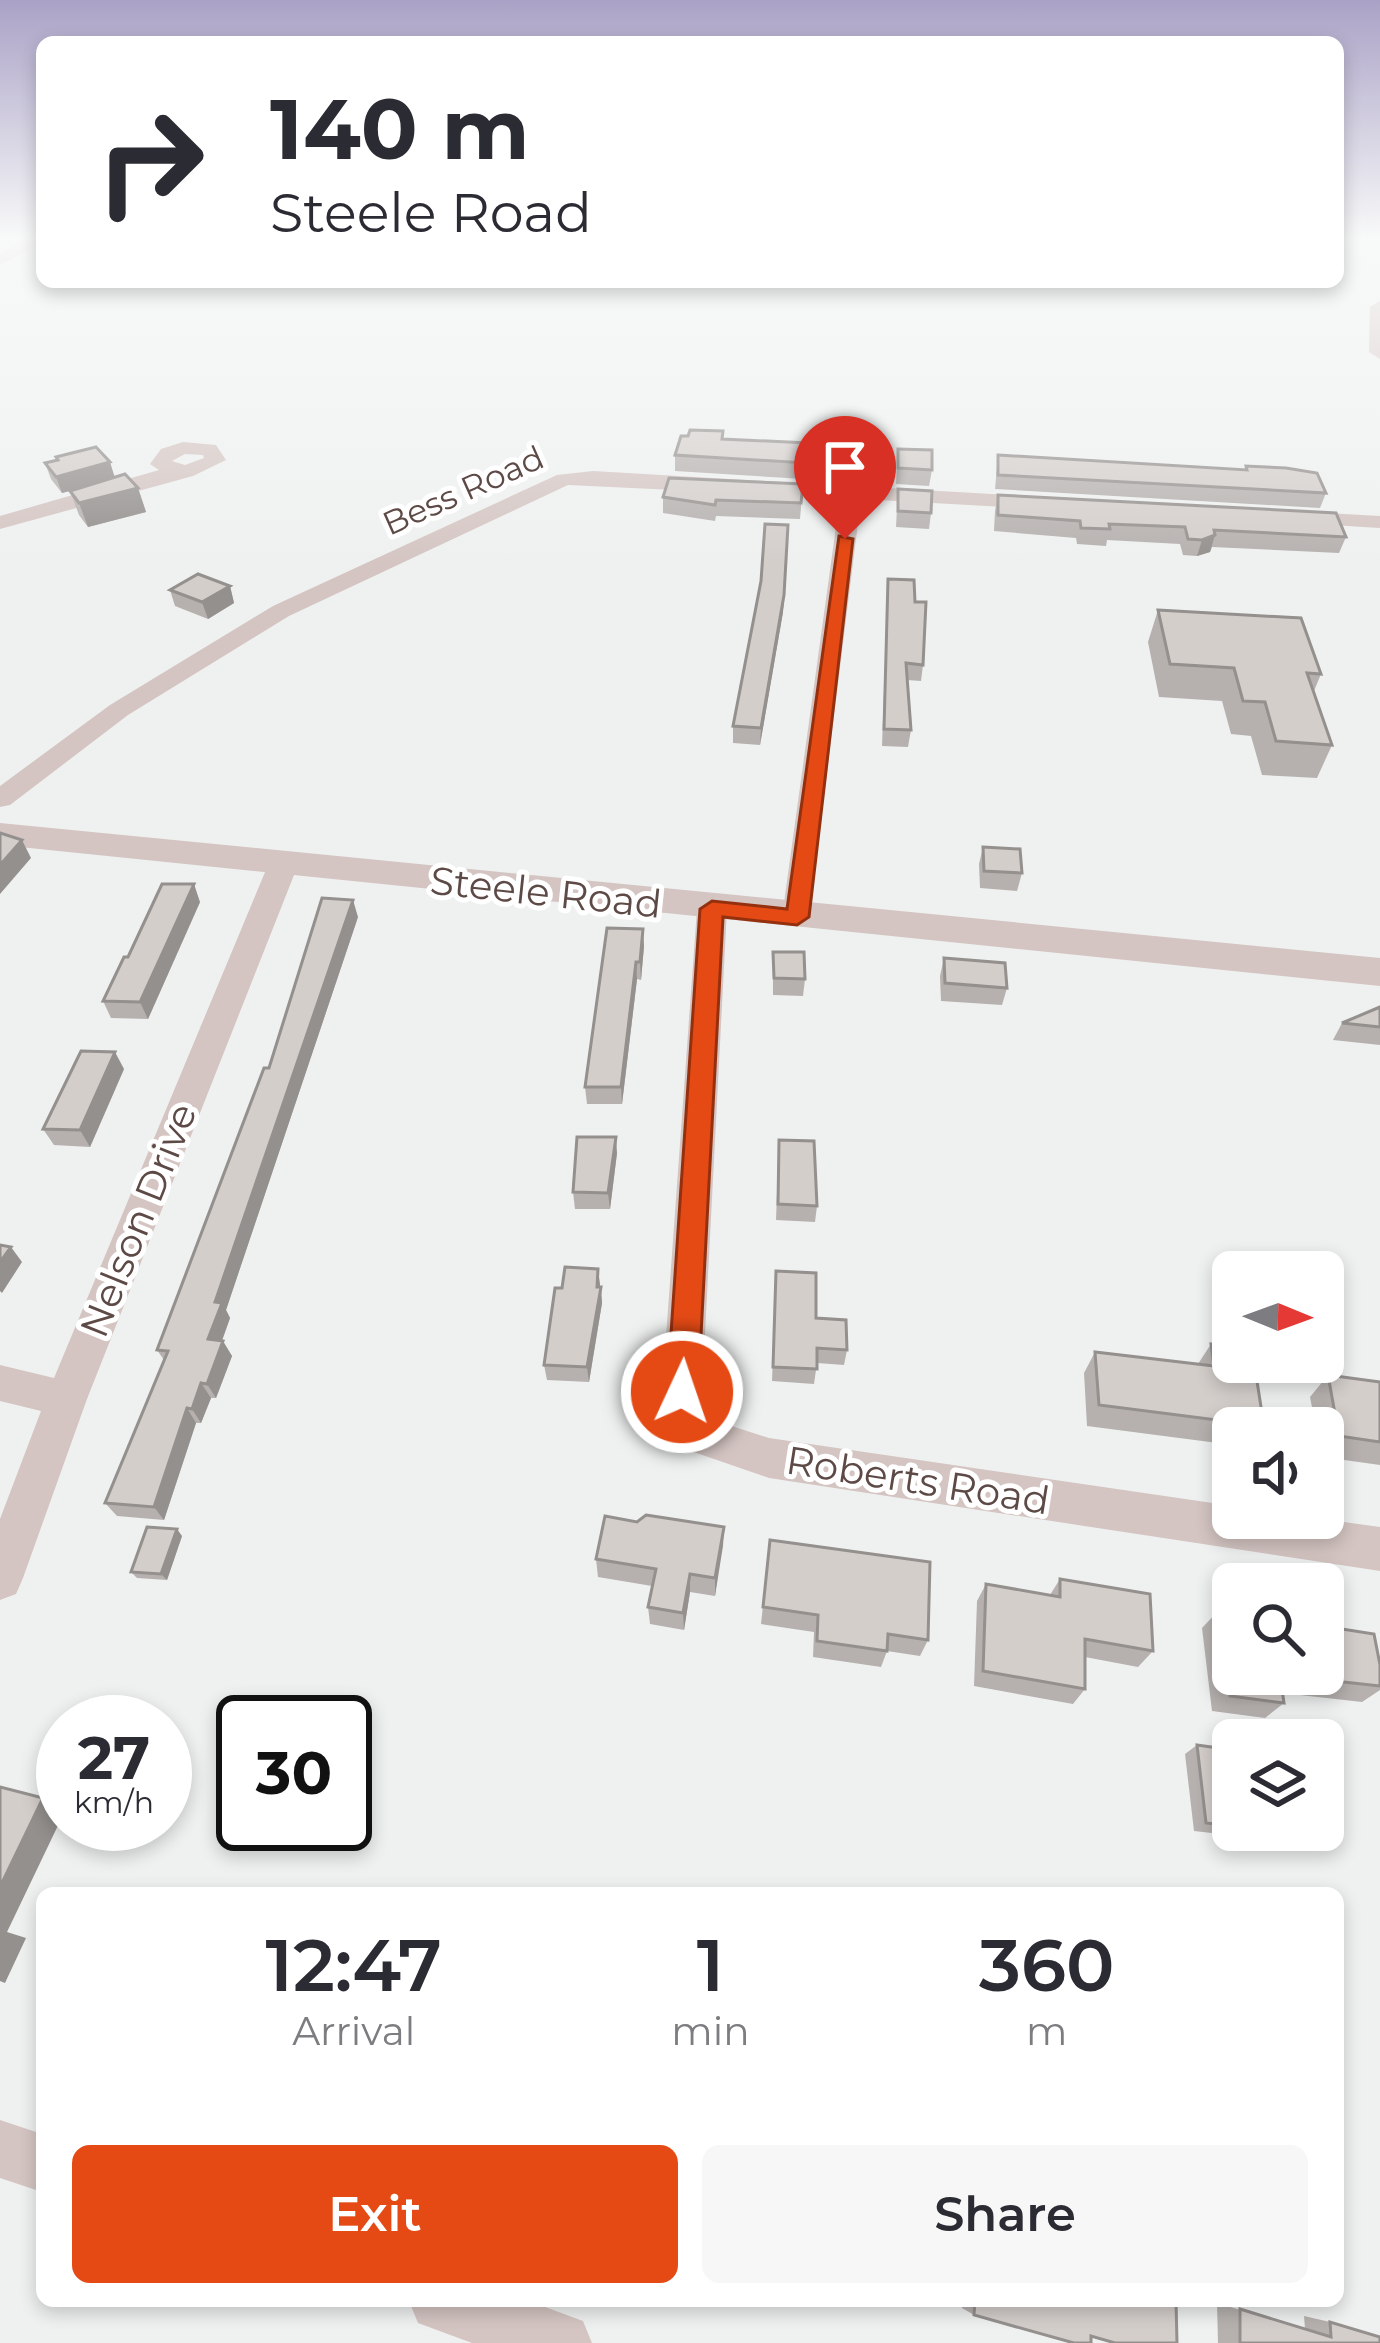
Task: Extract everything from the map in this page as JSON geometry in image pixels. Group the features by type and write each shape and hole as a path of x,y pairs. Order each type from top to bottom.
{"street":[{"path":"0,523 176,472"},
{"name":"Bess Road","path":"0,799 119,710 281,611 564,479 1058,504"},
{"path":"797,917 851,492"},
{"path":"1265,516 1380,523"},
{"name":"Steele Road","path":"0,834 712,909 1380,972"},
{"name":"Nelson Drive","path":"0,1578 66,1399 283,865"},
{"name":"Roberts Road","path":"712,909 682,1392 697,1434 770,1458 1380,1549"},
{"path":"0,1383 66,1399"},
{"path":"0,2149 36,2161"},
{"path":"457,2307 561,2343"}],"building":[{"path":"690,430 723,431 722,439 808,443 806,463 675,455 681,436 688,436"},
{"path":"96,447 110,462 56,477 45,463 58,460 56,457"},
{"path":"898,449 932,450 932,470 898,468"},
{"path":"998,455 1247,470 1246,466 1286,468 1317,473 1326,493 998,475"},
{"path":"125,474 138,488 79,503 70,491"},
{"path":"669,478 803,484 801,503 716,500 715,505 663,497"},
{"path":"898,489 932,491 931,513 898,511"},
{"path":"998,495 1336,513 1346,537 1214,530 1215,535 1202,540 1188,539 1185,527 1109,524 1110,529 1081,528 1080,521 998,515"},
{"path":"765,524 788,525 784,595 761,728 733,726 761,581"},
{"path":"198,574 230,586 202,602 170,590"},
{"path":"888,579 914,580 915,602 926,602 923,665 906,663 911,730 884,729"},
{"path":"1158,610 1301,618 1321,674 1307,673 1332,745 1276,741 1265,702 1243,701 1234,668 1170,664"},
{"path":"0,833 22,840 0,865"},
{"path":"983,847 1020,849 1022,873 984,871"},
{"path":"162,884 194,884 140,1002 103,1001 128,957"},
{"path":"322,898 353,900 215,1302 222,1303 208,1339 223,1341 207,1384 201,1383 192,1409 187,1408 154,1507 105,1503 168,1351 157,1350 264,1068 269,1068"},
{"path":"607,928 643,929 640,962 636,962 621,1087 585,1087"},
{"path":"773,952 804,952 805,979 774,978"},
{"path":"944,958 1005,963 1007,988 945,983"},
{"path":"1380,1007 1380,1027 1342,1023"},
{"path":"81,1051 115,1052 80,1130 43,1129"},
{"path":"577,1137 616,1137 608,1193 573,1192"},
{"path":"779,1140 814,1141 817,1206 778,1204"},
{"path":"0,1245 11,1247 0,1262"},
{"path":"565,1267 598,1269 597,1287 601,1287 587,1367 544,1365 555,1288 562,1288"},
{"path":"776,1271 816,1273 816,1318 846,1320 847,1350 817,1348 817,1369 773,1367"},
{"path":"1095,1352 1212,1366 1212,1383 1257,1383 1261,1407 1212,1407 1212,1419 1099,1405"},
{"path":"1344,1377 1380,1382 1380,1442 1344,1437 1344,1407 1334,1407 1329,1383 1344,1383"},
{"path":"646,1515 724,1527 715,1578 690,1574 683,1613 648,1607 656,1569 596,1559 605,1516 637,1522"},
{"path":"147,1527 177,1529 161,1574 131,1572"},
{"path":"770,1540 930,1562 928,1640 888,1634 887,1651 817,1641 818,1615 763,1607"},
{"path":"1060,1579 1150,1594 1153,1651 1085,1639 1085,1689 983,1671 986,1584 1060,1597"},
{"path":"1344,1629 1374,1634 1380,1686 1344,1682"},
{"path":"1283,1695 1284,1703 1230,1696"},
{"path":"1197,1745 1212,1747 1212,1824 1206,1823"},
{"path":"0,1787 36,1796 36,1812 0,1887"},
{"path":"975,2307 1176,2307 1177,2343 1115,2343 1091,2336 1091,2343 1074,2343 974,2315"},
{"path":"1240,2309 1331,2337 1330,2322 1380,2337 1380,2343 1240,2343"}],"route":[{"path":"682,1392 712,909 797,917 845,539"}]}
